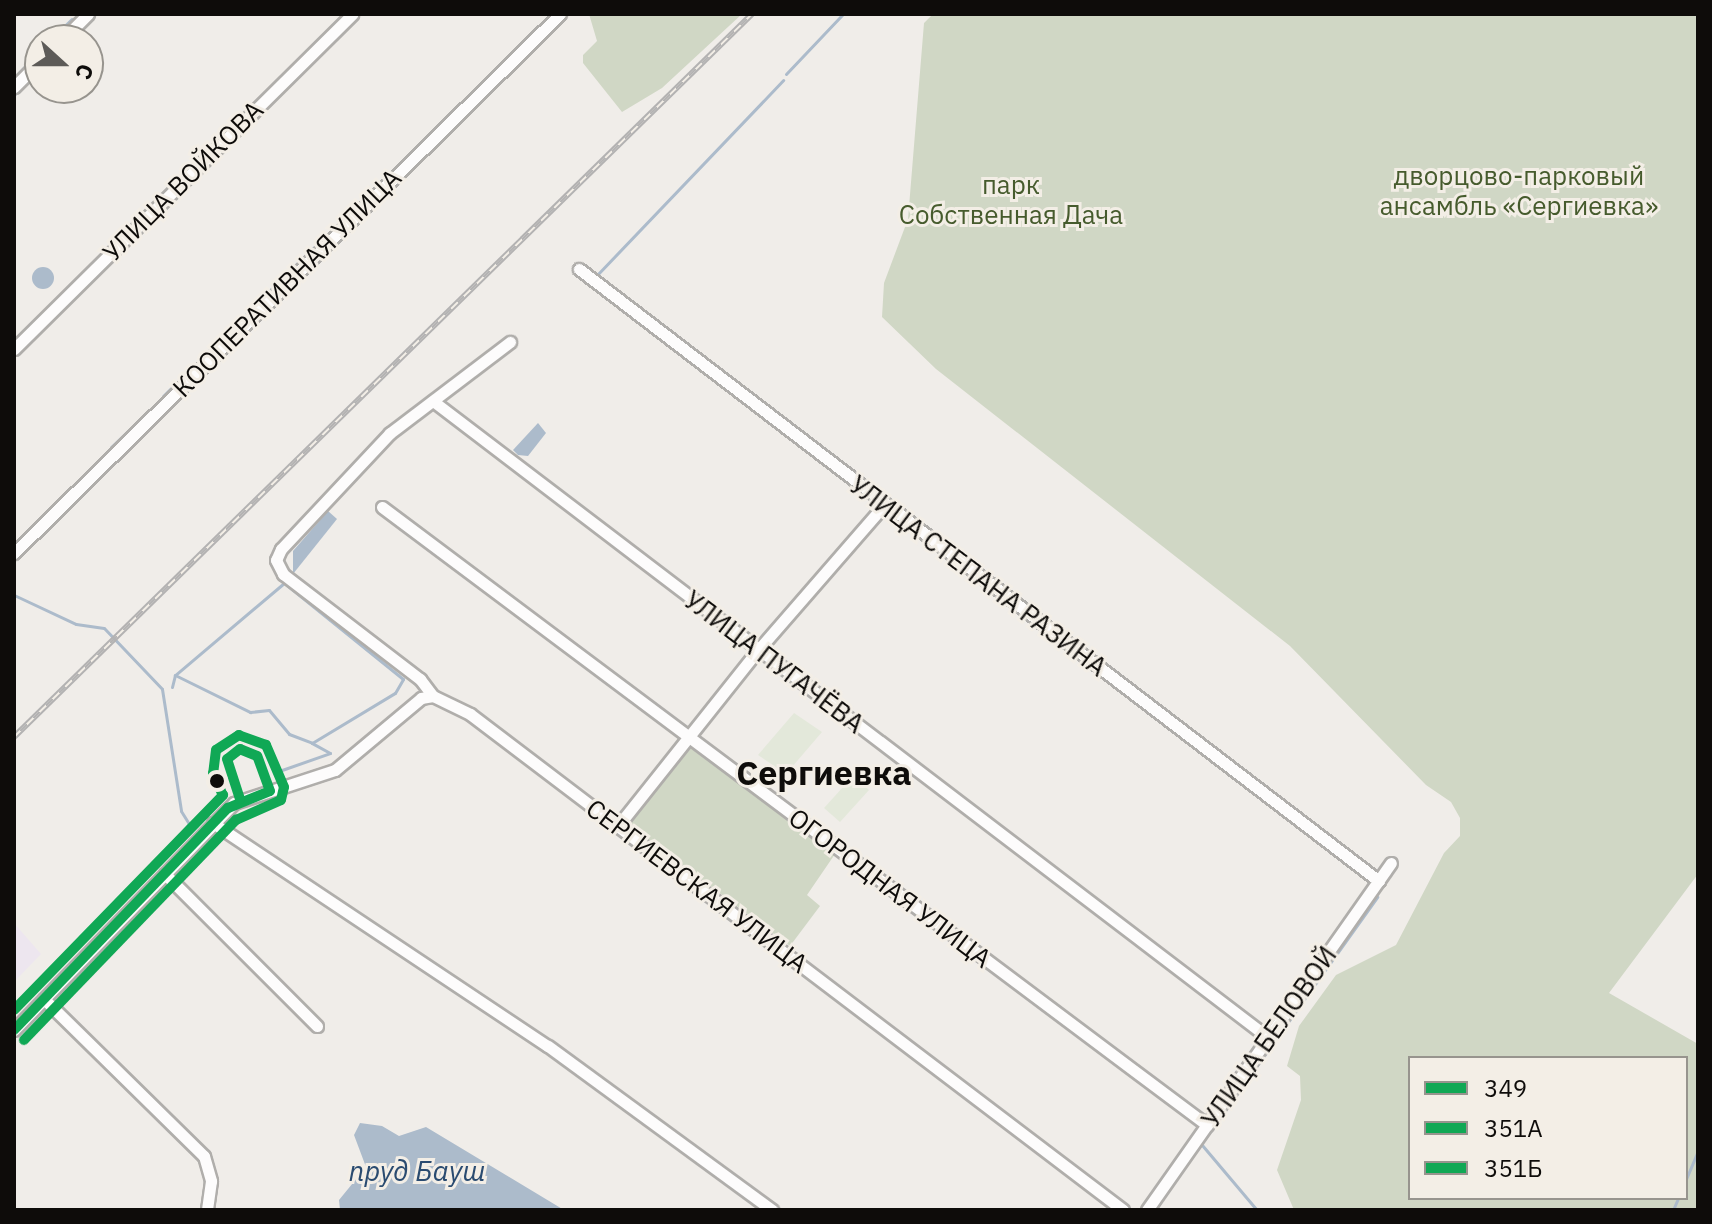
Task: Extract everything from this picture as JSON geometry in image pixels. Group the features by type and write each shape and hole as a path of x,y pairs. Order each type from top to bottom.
{"street":[{"name":"УЛИЦА ВОЙКОВА","path":"14,349 352,14"},
{"name":"КООПЕРАТИВНАЯ УЛИЦА","path":"14,553 554,16"},
{"name":"УЛИЦА СТЕПАНА РАЗИНА","path":"579,269 1379,881"},
{"path":"433,401 510,342"},
{"name":"СЕРГИЕВСКАЯ УЛИЦА","path":"433,401 390,433 308,518 276,560 283,574 420,679 433,696 470,714 1123,1210"},
{"name":"УЛИЦА ПУГАЧЁВА","path":"433,401 1269,1038"},
{"path":"617,827 758,650 884,505"},
{"name":"ОГОРОДНАЯ УЛИЦА","path":"382,507 1207,1125"},
{"path":"14,1030 213,823 240,799 335,770 421,698 433,696"},
{"path":"213,823 560,1054 772,1210"},
{"name":"УЛИЦА БЕЛОВОЙ","path":"1147,1210 1391,863"},
{"path":"165,874 317,1026"},
{"path":"44,999 204,1156 211,1181 207,1210"}],"shaded area":[{"path":"794,713 822,732 786,774 758,755"},
{"path":"853,776 869,790 840,822 824,808"},
{"path":"14,923 41,954 14,982"}],"green space":[{"path":"589,14 742,14 662,88 622,112 583,63 583,55 597,41"},
{"name":"парк Собственная Дача","path":"933,14 1698,14 1698,874 1609,993 1698,1044 1698,1210 1294,1210 1277,1170 1301,1100 1300,1076 1287,1066 1299,1026 1336,975 1396,945 1444,853 1460,836 1460,818 1451,802 1426,785 1290,646 936,369 882,317 884,283 908,219 924,23"},
{"path":"691,748 835,854 807,895 820,906 790,946 628,824"}],"water":[{"path":"43,267 51,270 54,278 51,286 43,289 35,286 32,278 35,270"},
{"path":"538,423 546,433 528,456 518,455 513,450"},
{"path":"328,511 337,519 293,574 293,551"},
{"name":"пруд Бауш","path":"360,1123 382,1126 399,1136 426,1127 564,1210 340,1210 339,1200 366,1167 354,1135"}],"waterway":[{"path":"786,74 843,14"},
{"path":"67,24 72,19"},
{"path":"520,45 543,22"},
{"path":"14,78 24,67"},
{"path":"596,276 783,80"},
{"path":"14,95 24,85"},
{"path":"287,273 314,247"},
{"path":"253,307 279,281"},
{"path":"238,323 245,315"},
{"path":"199,360 230,330"},
{"path":"176,384 193,366"},
{"path":"163,396 171,388"},
{"path":"111,447 154,406"},
{"path":"172,687 175,675 250,712 269,710 289,734 312,743 395,693 403,679 284,583 175,675"},
{"path":"14,595 76,624 104,628 162,689 181,811 189,824 168,847"},
{"path":"211,761 221,743 240,733 263,745 279,771 330,753 312,743"},
{"path":"1156,1207 1377,897"},
{"path":"1202,1145 1257,1210"},
{"path":"1688,1174 1698,1151"},
{"path":"1673,1210 1677,1200"}],"railway":[{"path":"14,737 752,14"}],"transit line":[{"name":"351А","path":"24,1040 236,820 281,800 284,787 266,745 239,735 216,750 213,773 223,795"},
{"name":"349","path":"14,1030 228,808 270,791 257,756 240,749 227,759 240,799"},
{"name":"351Б","path":"14,1010 223,795"}],"district":[{"name":"Сергиевка","path":"824,773"}],"park label":[{"name":"дворцово-парковый ансамбль «Сергиевка»","path":"1519,191"}]}
